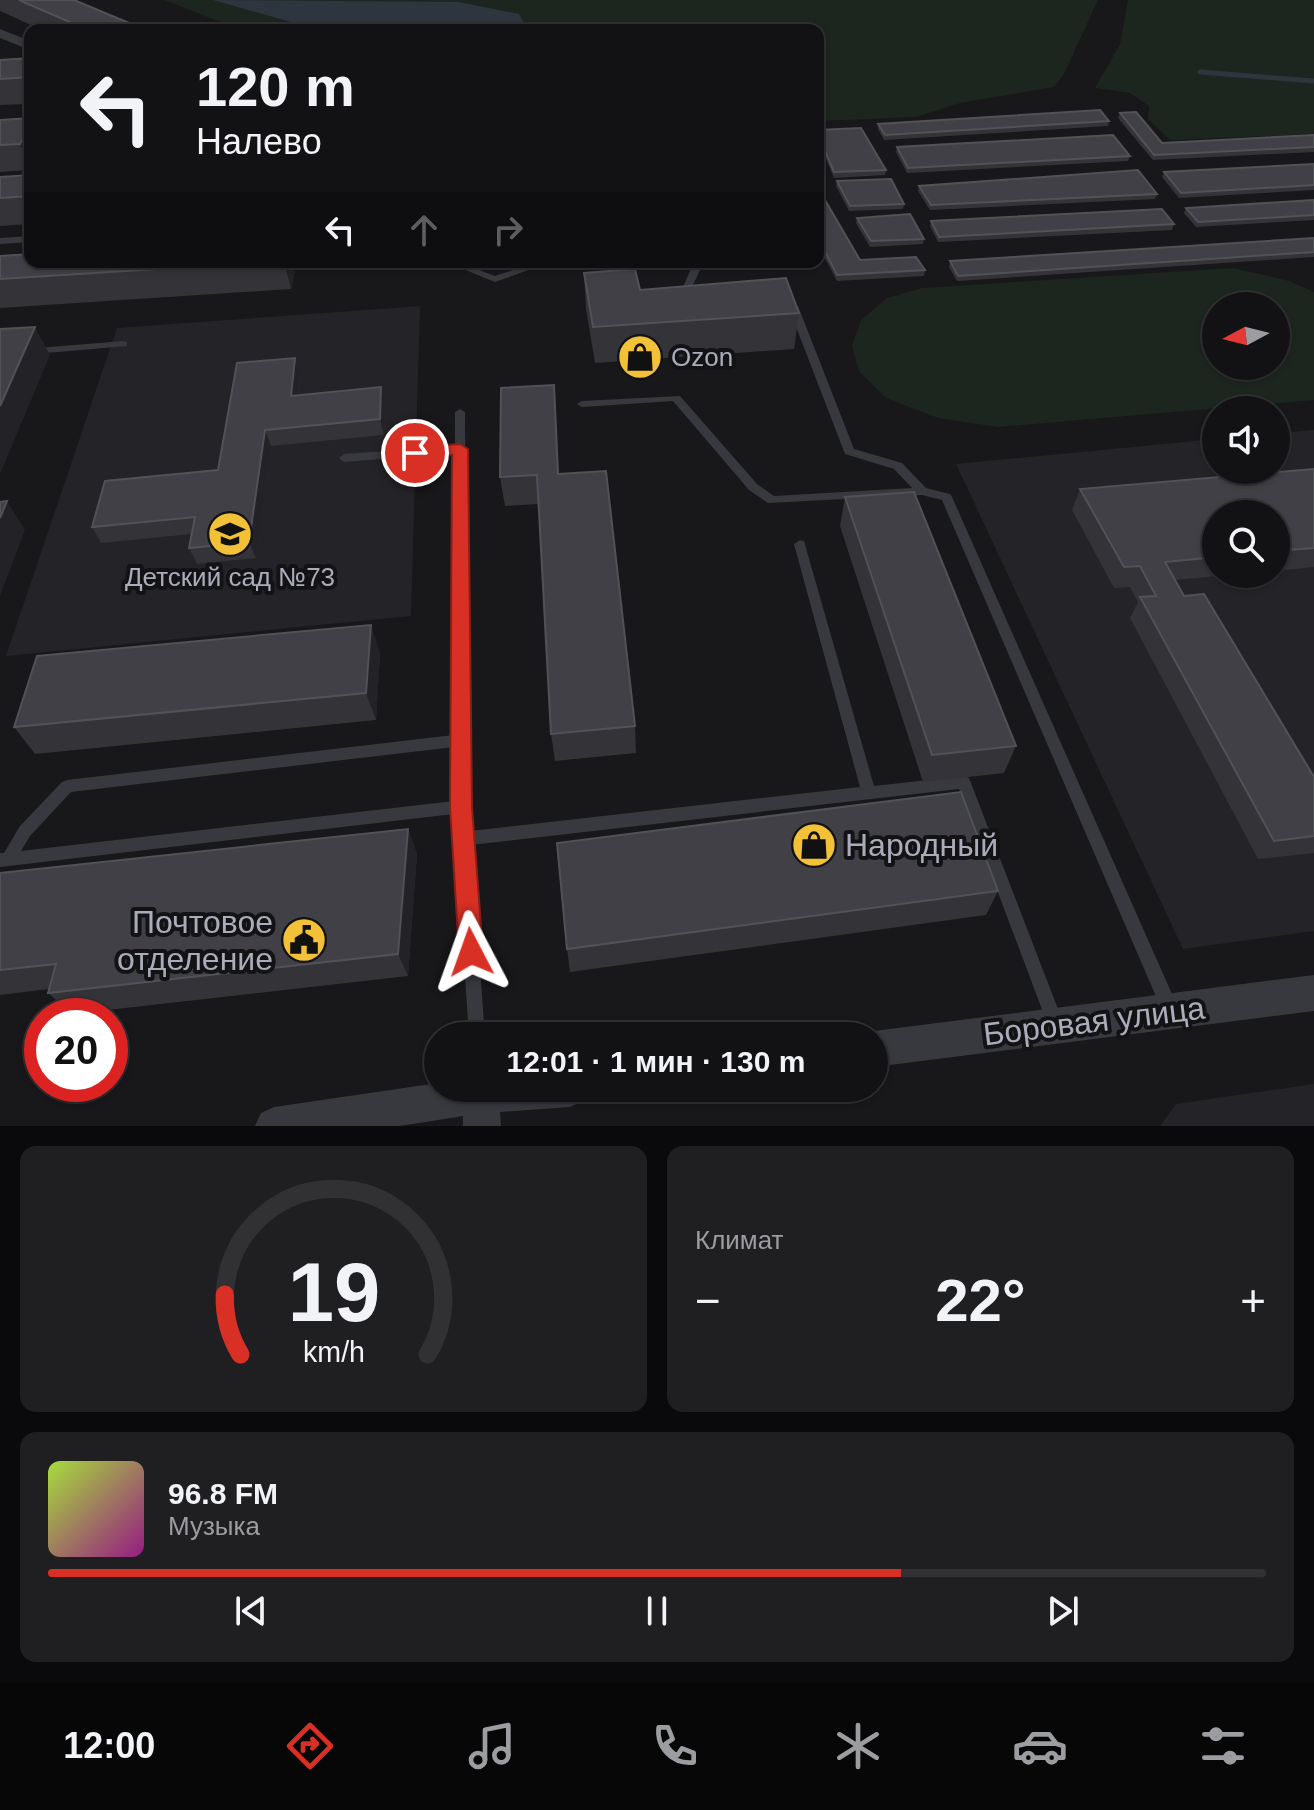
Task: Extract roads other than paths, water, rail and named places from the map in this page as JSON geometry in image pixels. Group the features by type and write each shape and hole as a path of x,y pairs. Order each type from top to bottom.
{"street":[{"path":"0,33 24,43"},
{"name":"Боровая улица","path":"888,1047 1314,993"},
{"path":"274,1126 370,1120 481,1103"}],"lane":[{"path":"0,241 24,239"},
{"path":"467,268 495,279 528,268"},
{"path":"688,287 696,268"},
{"path":"673,288 702,286"},
{"path":"785,298 792,305 849,451 898,466 922,491"},
{"path":"0,354 124,344"},
{"path":"582,404 676,398 753,487 772,500 922,491 935,492 952,505 1171,1012"},
{"path":"460,412 461,807 476,1022"},
{"path":"344,458 460,449"},
{"path":"800,544 869,793"},
{"path":"4,860 25,831 67,786 461,740"},
{"path":"463,839 964,782 1056,1026"},
{"path":"4,860 461,807"}],"waterway":[{"path":"1200,72 1314,81"}],"place":[{"name":"Ozon","path":"640,357"},
{"name":"Детский сад №73","path":"230,534"},
{"name":"Народный","path":"814,845"},
{"name":"Почтовое отделение","path":"304,940"}]}
